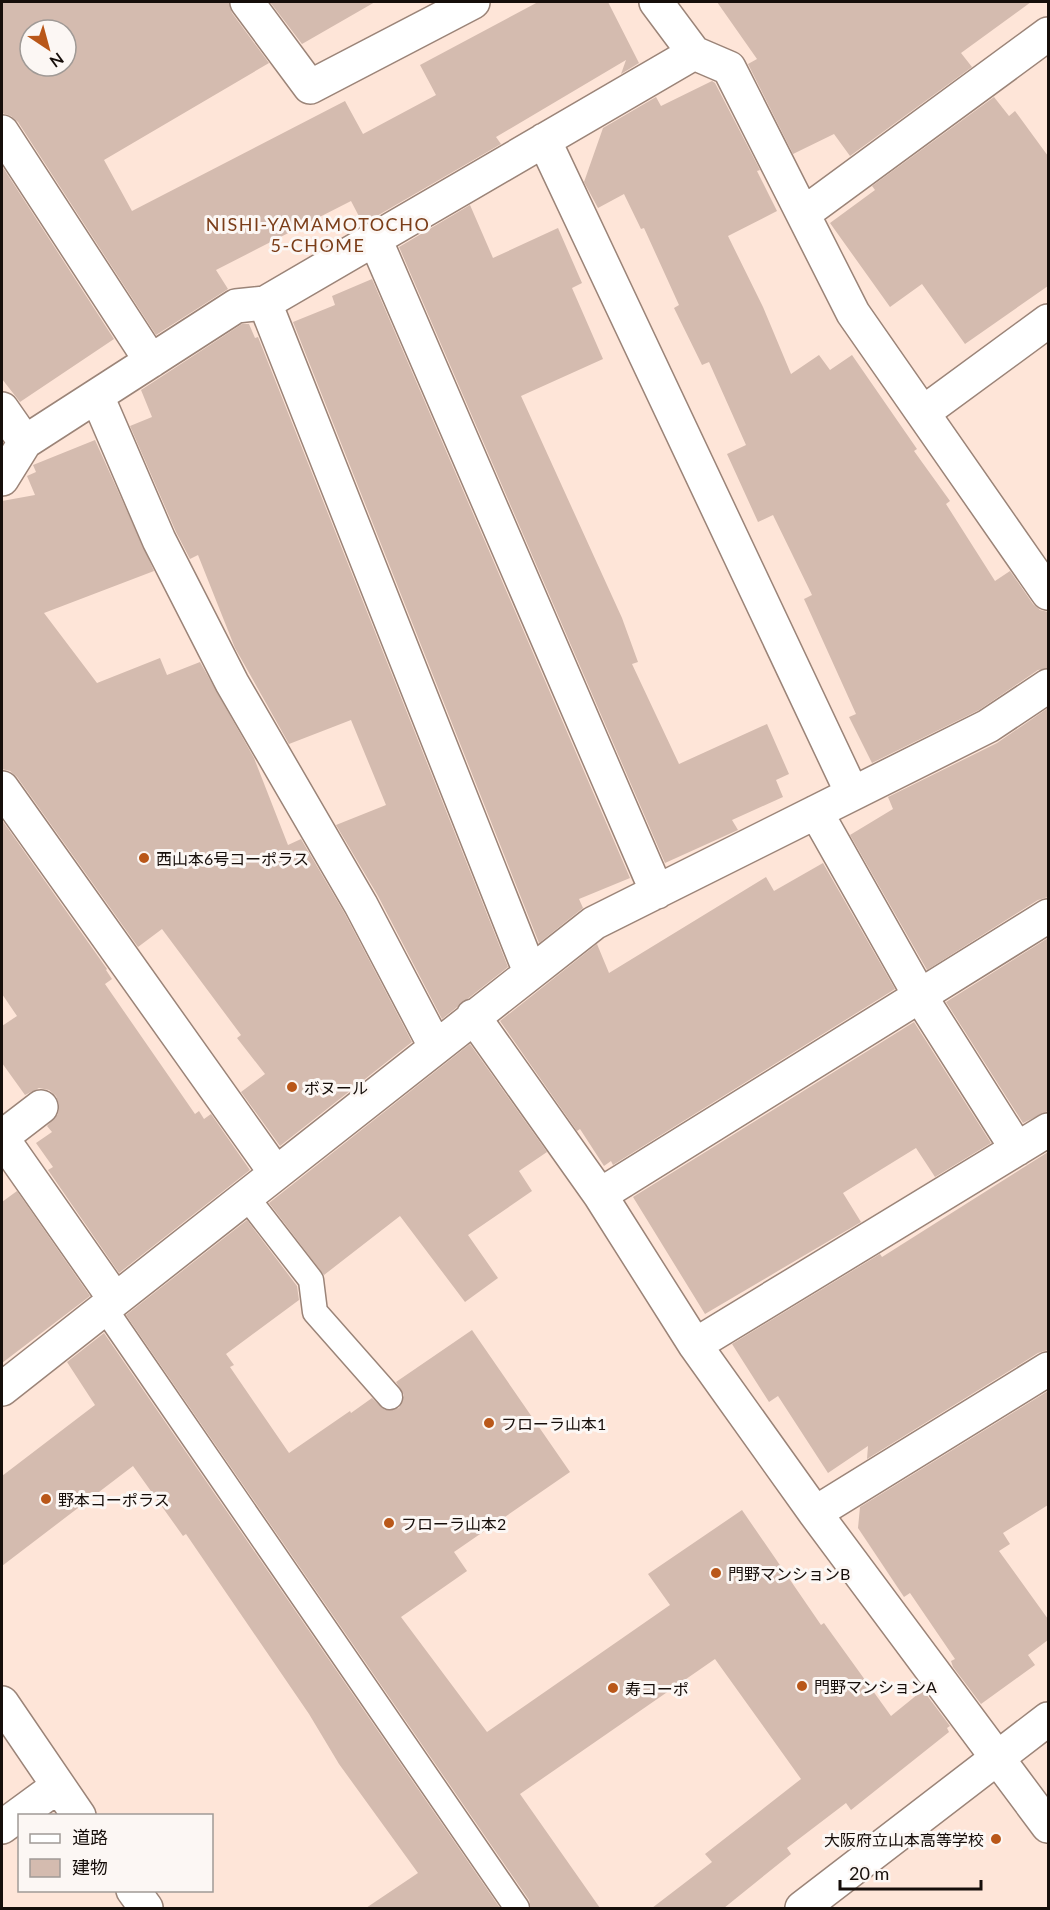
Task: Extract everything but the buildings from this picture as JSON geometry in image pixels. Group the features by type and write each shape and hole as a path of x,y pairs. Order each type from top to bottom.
{"street":[{"path":"247,2 310,87 473,2"},
{"path":"656,2 694,53 729,68 853,313 1048,593"},
{"path":"803,214 1048,34"},
{"path":"2,479 25,442 236,306 265,303 694,53"},
{"path":"2,132 151,361"},
{"path":"544,140 852,793"},
{"path":"375,239 657,892"},
{"path":"265,303 530,972"},
{"path":"924,412 1048,321"},
{"path":"98,396 159,540 232,683 361,904 435,1046"},
{"path":"2,409 25,442"},
{"path":"2,1389 472,1016 594,923 988,726 1048,686"},
{"path":"2,788 275,1172"},
{"path":"816,812 920,996 1017,1149"},
{"path":"600,1195 1048,916"},
{"path":"472,1016 600,1195 696,1345 815,1513 1048,1826"},
{"path":"42,1107 2,1137 109,1302"},
{"path":"696,1345 1048,1130"},
{"path":"815,1513 1048,1369"},
{"path":"2,1705 78,1814"},
{"path":"802,1908 1048,1719"},
{"path":"20,1814 58,1786"},
{"path":"2,1827 18,1815"},
{"path":"134,1892 146,1908"}],"lane":[{"path":"245,1195 311,1280 315,1312 390,1397"},
{"path":"109,1302 517,1908"}],"place":[{"name":"西山本6号コーポラス","path":"144,858"},
{"name":"ボヌール","path":"292,1087"},
{"name":"フローラ山本1","path":"489,1423"},
{"name":"野本コーポラス","path":"46,1499"},
{"name":"フローラ山本2","path":"389,1523"},
{"name":"門野マンションB","path":"716,1573"},
{"name":"門野マンションA","path":"802,1686"},
{"name":"寿コーポ","path":"613,1688"},
{"name":"大阪府立山本高等学校","path":"996,1839"}],"district":[{"name":"NISHI-YAMAMOTOCHO 5-CHOME","path":"318,234"}]}
